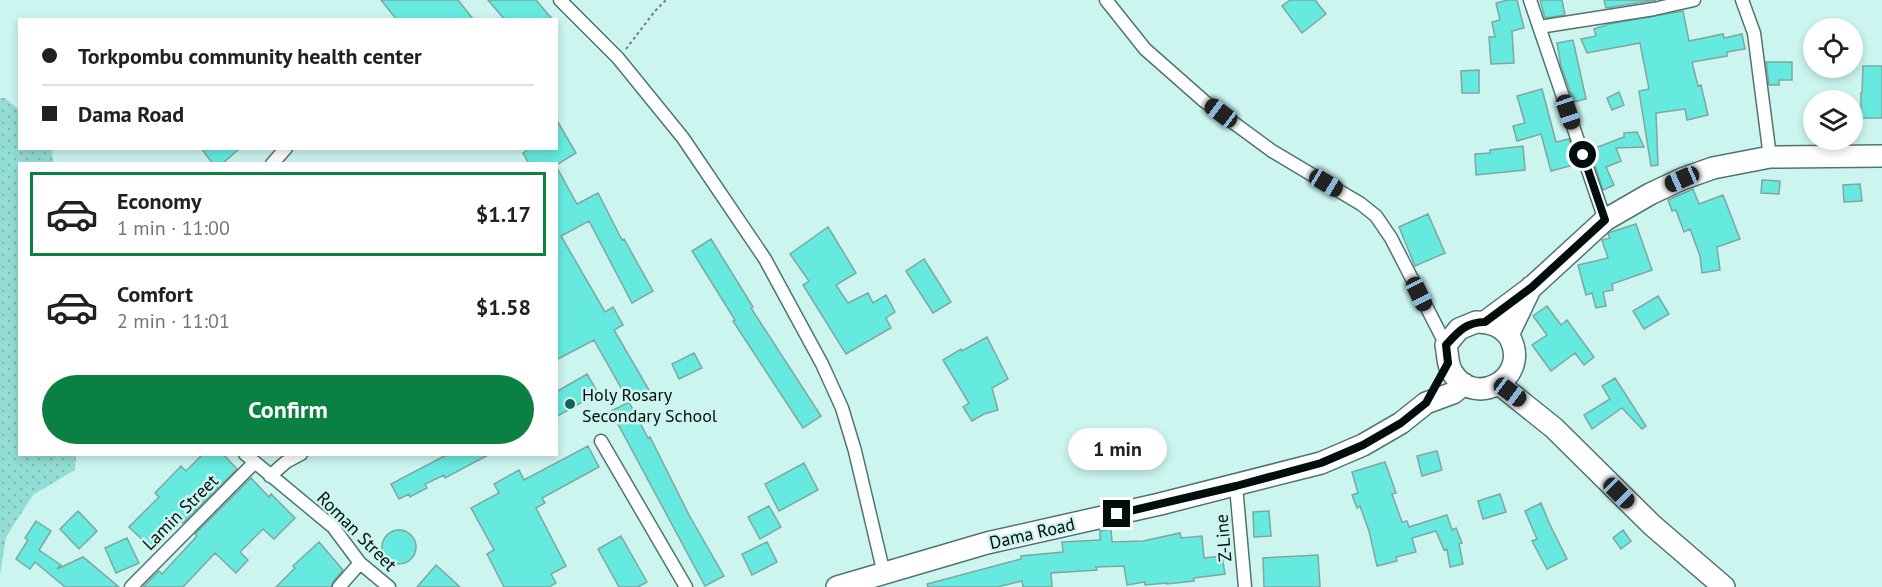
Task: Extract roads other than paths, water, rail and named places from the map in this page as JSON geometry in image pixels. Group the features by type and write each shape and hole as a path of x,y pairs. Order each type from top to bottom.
{"highway":[{"path":"1485,322 1532,287 1605,220 1682,179 1713,168 1770,157 1882,156"},
{"path":"1508,335 1532,287"},
{"path":"1426,403 1447,354 1460,329 1476,322 1494,324 1508,335 1514,352 1505,377 1491,388 1481,389 1464,384 1451,371 1447,354"},
{"path":"1505,377 1652,525 1724,587"},
{"path":"1426,403 1453,393 1464,384"},
{"name":"Dama Road","path":"837,587 987,543 1236,486 1321,463 1363,445 1401,423 1426,403"}],"street":[{"path":"560,0 618,58 683,138 765,259 822,364 842,408 855,451 884,574"},
{"path":"1106,0 1145,49 1204,100 1272,151 1361,204 1376,216 1391,238 1447,354"},
{"path":"1530,0 1605,220"},
{"path":"1539,27 1654,9 1694,0"},
{"path":"1742,0 1754,33 1770,157"},
{"path":"274,162 284,150"},
{"path":"601,441 686,587"},
{"path":"270,476 286,462 297,456"},
{"name":"Roman Street","path":"249,459 333,527 360,563 389,587"},
{"name":"Lamin Street","path":"131,587 249,459"},
{"name":"Z-Line","path":"1236,486 1245,587"},
{"path":"339,587 360,563"}],"place":[{"name":"Holy Rosary Secondary School","path":"570,404"}]}
